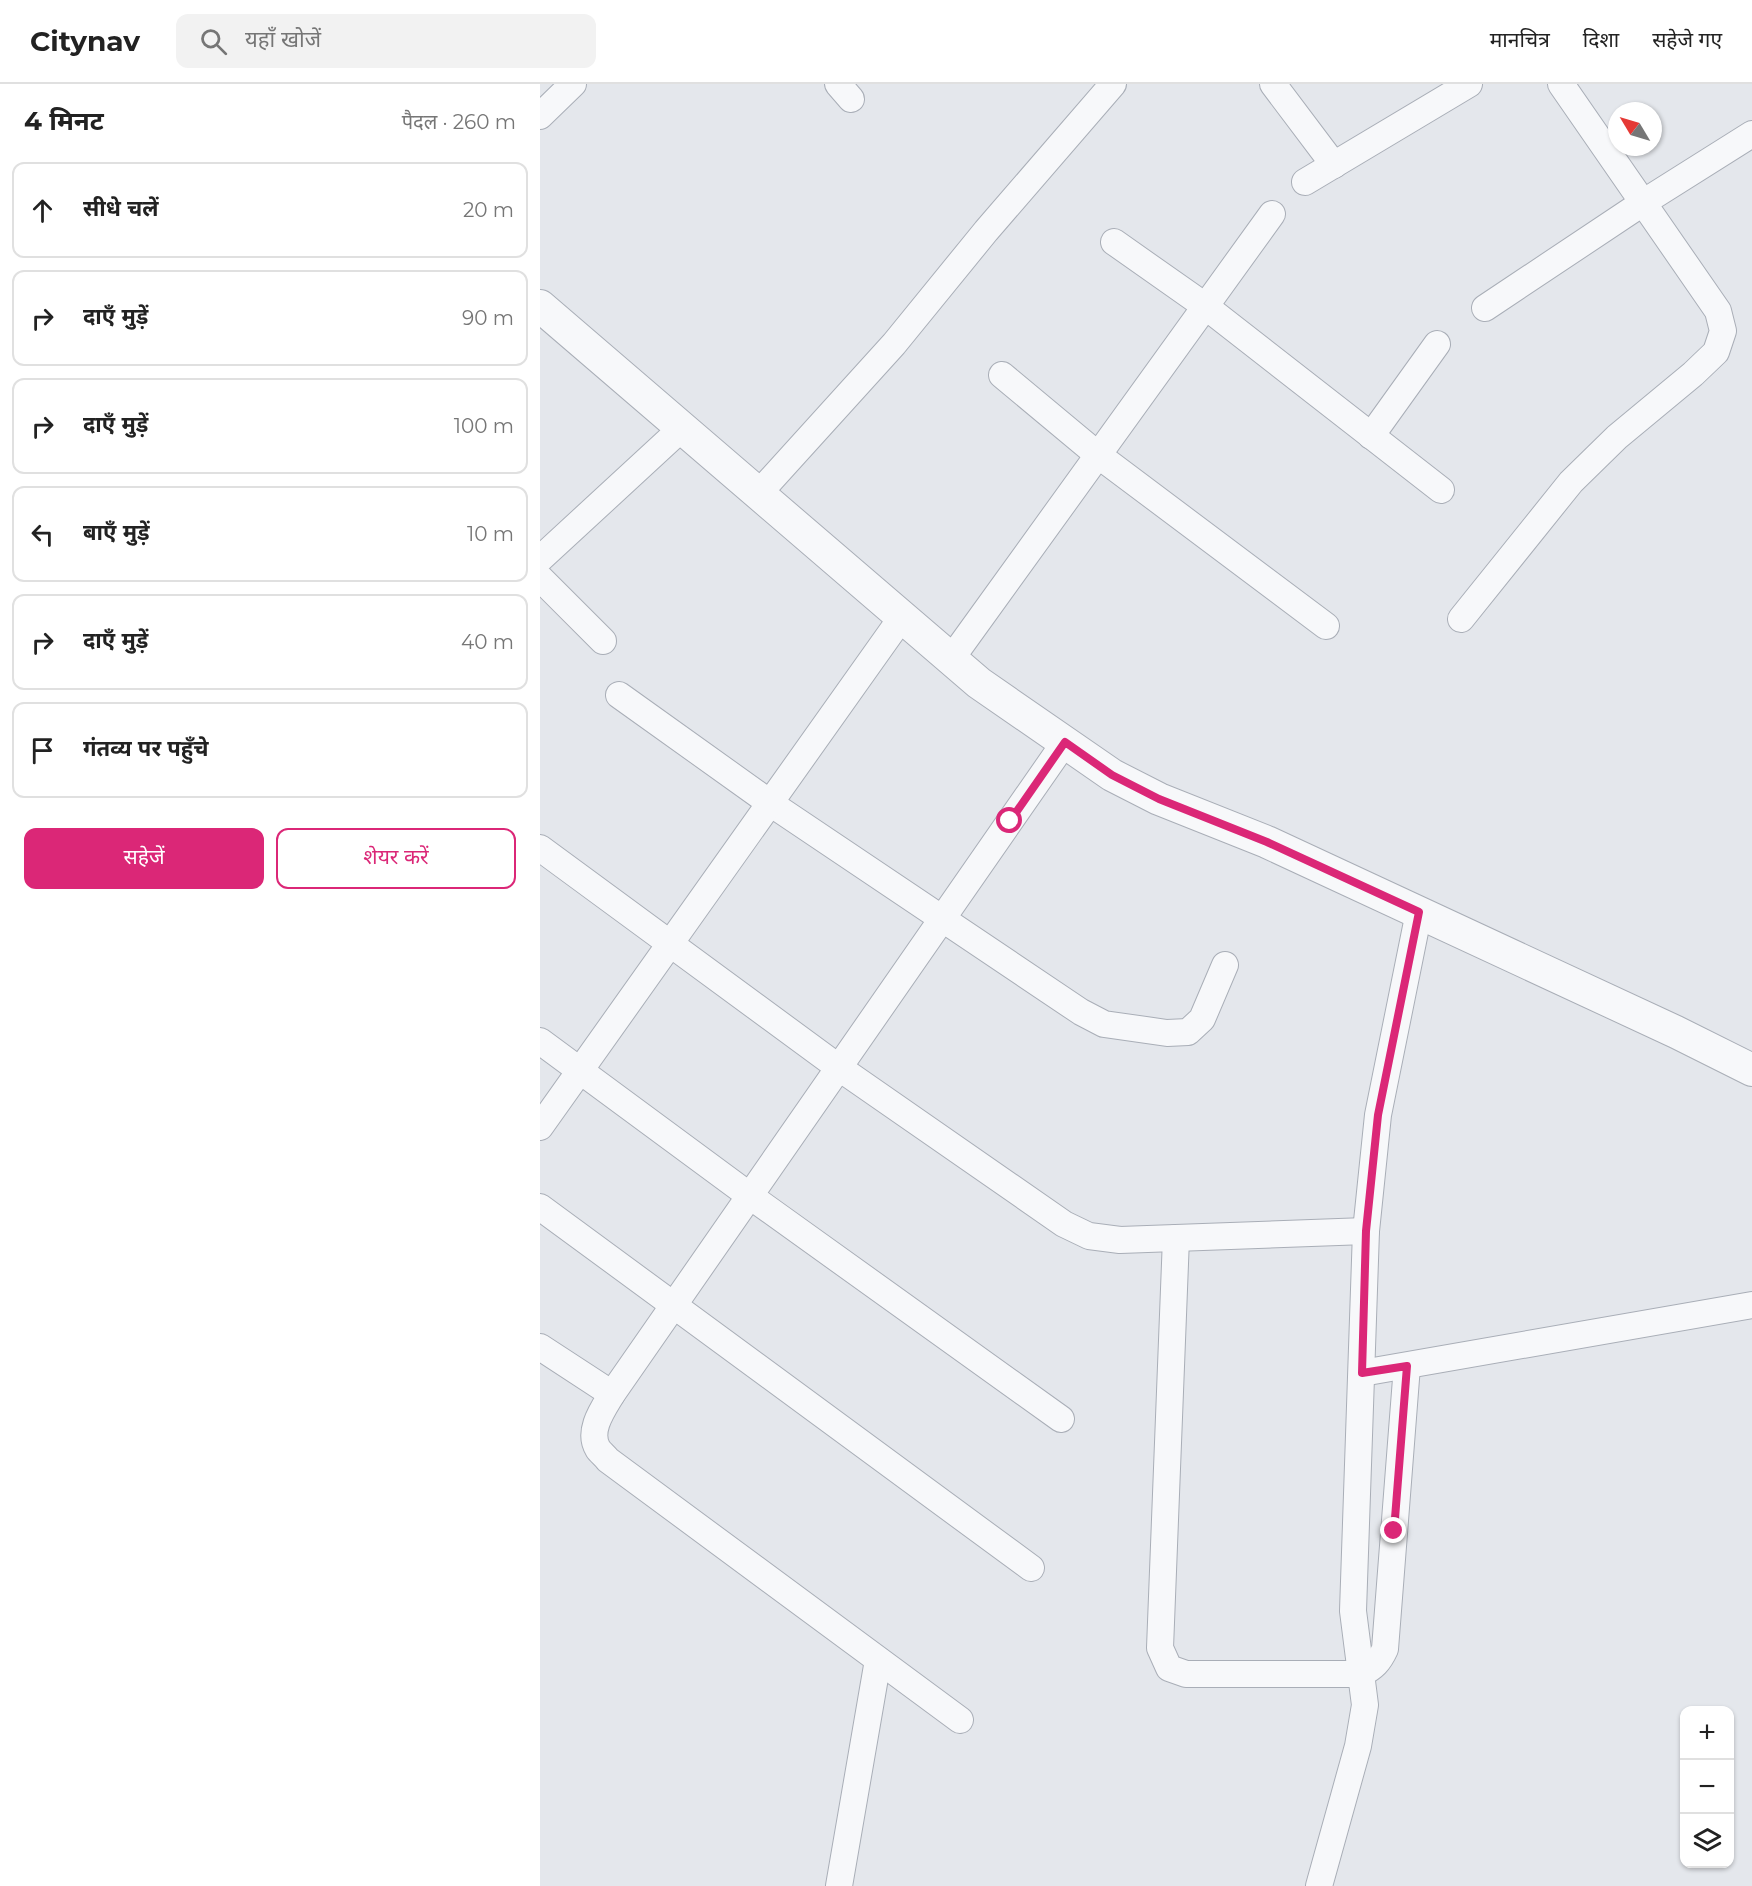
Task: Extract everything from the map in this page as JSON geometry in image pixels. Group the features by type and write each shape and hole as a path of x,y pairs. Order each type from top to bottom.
{"street":[{"path":"540,116 573,84"},
{"path":"1274,84 1334,165"},
{"path":"1305,182 1469,84"},
{"path":"1461,619 1571,483 1617,437 1694,374 1716,352 1723,331 1718,311 1562,84"},
{"path":"758,494 894,344 1104,87"},
{"path":"1485,308 1644,202 1752,134"},
{"path":"951,659 1272,214"},
{"path":"1114,242 1205,306 1441,490"},
{"path":"540,306 979,683 1112,775 1159,799 1267,842 1419,912 1752,1070"},
{"path":"1371,435 1437,344"},
{"path":"1002,375 1098,455 1326,626"},
{"path":"540,559 682,428"},
{"path":"540,578 603,641"},
{"path":"540,1127 582,1071 902,617"},
{"path":"620,695 770,803 1081,1012 1104,1024 1167,1032 1188,1032 1202,1019 1225,965"},
{"path":"960,1720 608,1460 597,1447 594,1431 612,1394 1065,742"},
{"path":"540,848 838,1067 1064,1224 1089,1236 1120,1240 1366,1231"},
{"path":"1319,1886 1358,1746 1365,1705 1353,1611 1366,1231 1378,1115 1419,912"},
{"path":"540,1041 750,1196 1061,1419"},
{"path":"540,1207 1031,1568"},
{"path":"1176,1238 1160,1648 1169,1668 1186,1674 1361,1674 1374,1667 1380,1660 1385,1649 1407,1366"},
{"path":"1362,1373 1752,1305"},
{"path":"540,1347 612,1394"},
{"path":"839,1886 878,1660"}],"route":[{"path":"1010,821 1065,742 1112,775 1159,799 1267,842 1419,912 1378,1115 1366,1231 1362,1373 1407,1366 1394,1531"}]}
